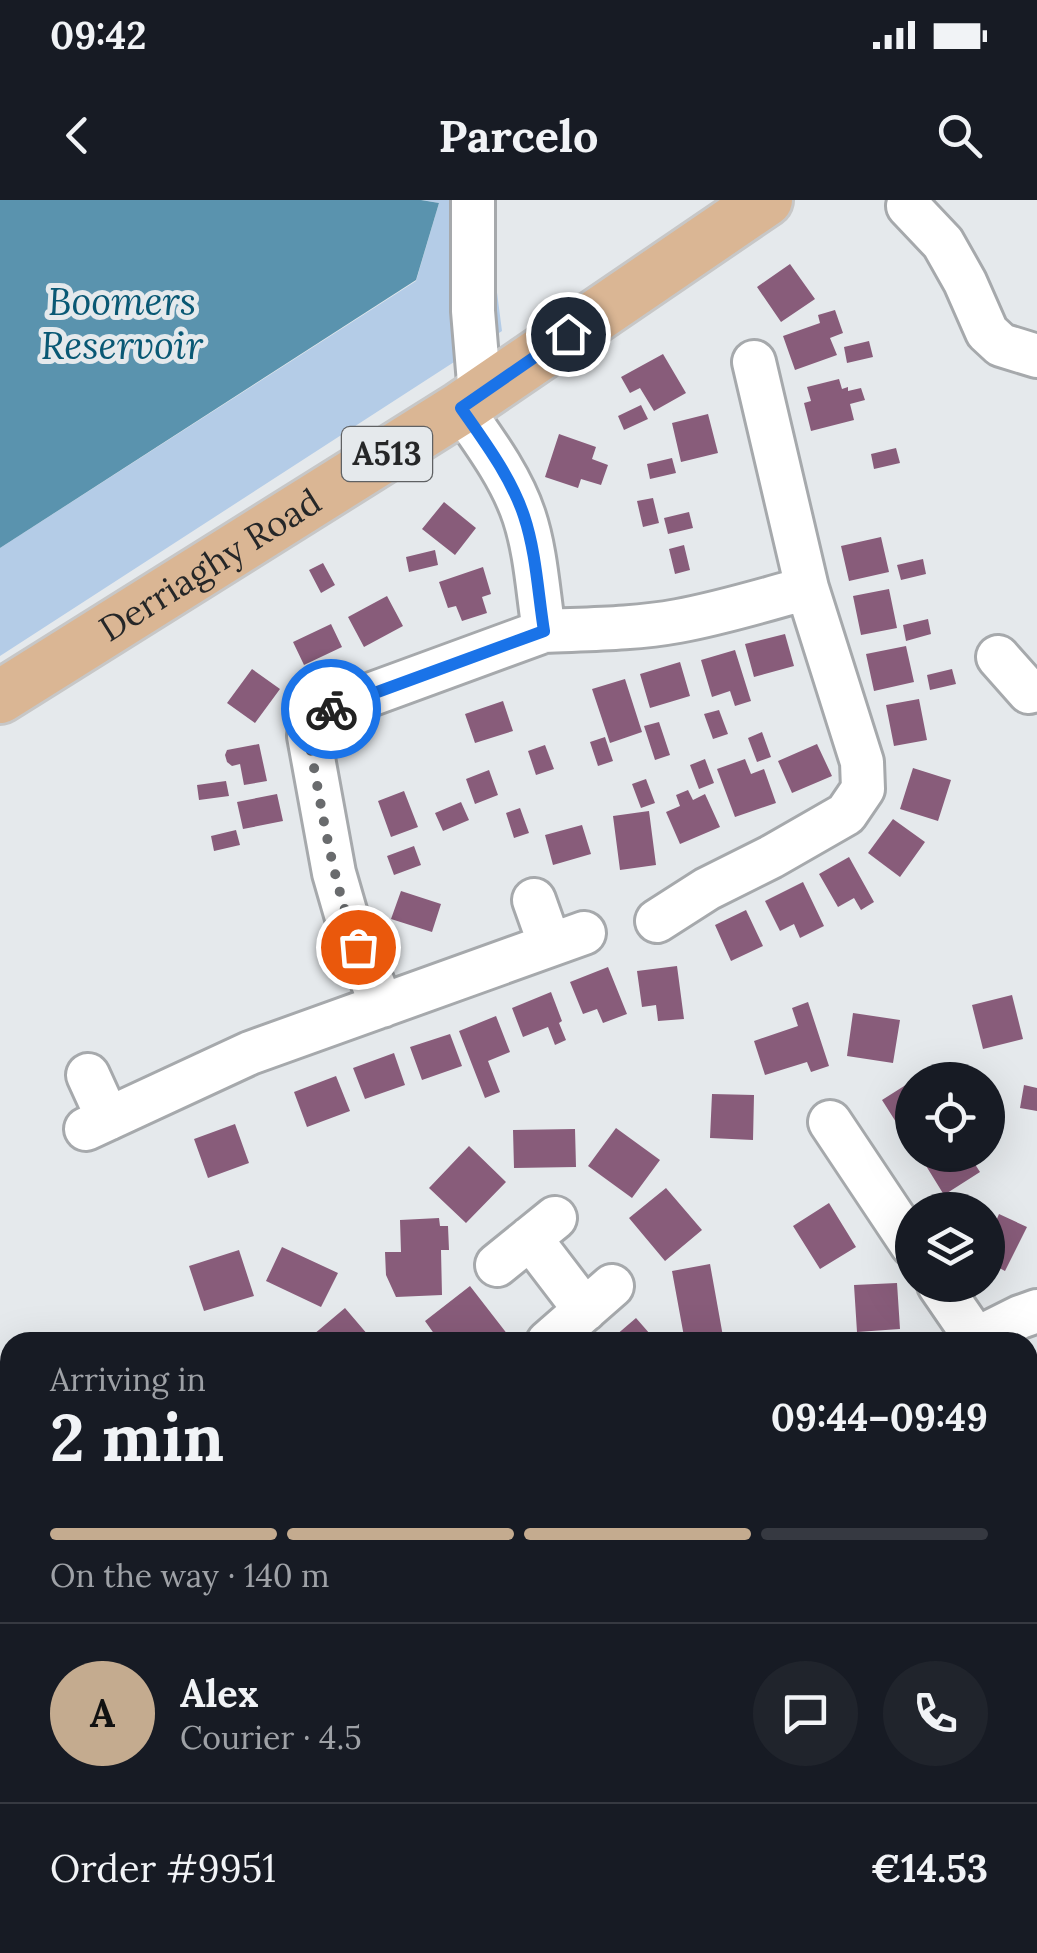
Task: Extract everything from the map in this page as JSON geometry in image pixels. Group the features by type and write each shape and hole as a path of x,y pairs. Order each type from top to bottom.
{"main road":[{"name":"Derriaghy Road","path":"0,697 470,402 766,200"}],"street":[{"path":"473,200 470,402 524,514 544,631"},
{"path":"908,206 943,243 988,332 1001,345 1037,356"},
{"path":"657,921 707,889 846,814 863,790 862,762 807,588 754,362"},
{"path":"382,1006 346,918 334,874 308,736 311,720 322,712 544,631 676,622 807,588"},
{"path":"998,657 1024,696"},
{"path":"88,1075 97,1124 250,1054 567,939 534,900"},
{"path":"830,1122 895,1220"},
{"path":"528,1240 599,1298 560,1332"},
{"path":"950,1302 968,1332"},
{"path":"991,1332 1037,1312"}],"shaded area":[{"path":"422,200 485,200 502,331 0,656 0,548 416,281 439,203"}],"water":[{"name":"Boomers Reservoir","path":"0,200 439,203 416,280 0,548"}],"building":[{"path":"790,264 815,299 781,322 757,287"},
{"path":"835,310 843,333 830,338 837,355 795,370 783,336 820,323 818,315"},
{"path":"869,341 873,357 847,363 844,347"},
{"path":"663,354 686,393 654,411 640,388 630,393 621,377"},
{"path":"839,379 842,389 861,388 865,400 850,404 854,420 811,431 804,403 811,401 807,387"},
{"path":"641,405 648,419 624,430 618,416"},
{"path":"708,414 718,453 681,462 672,423"},
{"path":"559,434 596,447 592,459 608,465 601,485 581,479 578,488 545,477"},
{"path":"896,448 900,463 874,469 871,454"},
{"path":"672,458 676,473 650,479 647,464"},
{"path":"653,498 659,523 643,527 637,501"},
{"path":"444,502 476,528 455,555 422,529"},
{"path":"689,512 693,528 668,534 664,518"},
{"path":"881,537 889,572 849,581 841,546"},
{"path":"684,545 690,570 675,574 669,549"},
{"path":"435,550 438,565 409,572 406,557"},
{"path":"923,559 926,574 901,580 897,565"},
{"path":"323,563 335,585 321,593 309,570"},
{"path":"483,567 491,594 482,597 487,613 462,621 456,606 448,608 439,582"},
{"path":"889,589 897,628 861,635 853,596"},
{"path":"387,596 403,626 364,647 348,617"},
{"path":"928,619 931,634 906,641 903,625"},
{"path":"331,624 342,647 304,665 293,642"},
{"path":"785,634 794,666 754,677 745,644"},
{"path":"906,646 914,682 874,691 866,654"},
{"path":"735,650 751,701 735,706 730,691 712,697 701,660"},
{"path":"680,662 690,696 650,708 640,674"},
{"path":"252,669 280,689 255,723 227,703"},
{"path":"952,669 956,684 930,690 927,675"},
{"path":"625,679 642,732 610,743 592,689"},
{"path":"919,699 927,740 894,746 886,705"},
{"path":"503,701 513,731 475,743 465,714"},
{"path":"719,710 728,734 713,739 704,714"},
{"path":"659,722 670,755 655,760 644,726"},
{"path":"762,732 771,757 757,762 748,738"},
{"path":"605,737 613,761 598,766 590,742"},
{"path":"259,744 267,781 244,785 240,764 232,766 225,755 227,750"},
{"path":"817,744 832,776 792,793 778,761"},
{"path":"545,745 554,769 536,775 528,751"},
{"path":"705,759 714,783 699,789 690,765"},
{"path":"745,759 751,774 764,769 776,803 735,817 717,769"},
{"path":"913,768 951,780 938,821 900,809"},
{"path":"489,770 498,795 475,804 466,779"},
{"path":"646,779 655,803 641,808 632,784"},
{"path":"226,781 229,796 199,800 197,785"},
{"path":"688,790 693,800 705,794 720,827 680,844 666,812 680,806 676,795"},
{"path":"404,791 418,827 391,837 378,801"},
{"path":"277,794 283,821 243,829 237,802"},
{"path":"461,802 469,820 443,831 435,813"},
{"path":"520,808 529,833 514,838 506,813"},
{"path":"649,811 656,865 620,870 613,816"},
{"path":"893,819 925,842 900,877 868,853"},
{"path":"582,825 591,854 553,865 545,835"},
{"path":"236,830 240,845 214,851 211,836"},
{"path":"414,846 421,865 394,875 387,856"},
{"path":"849,857 874,902 861,910 854,898 838,907 819,874"},
{"path":"803,882 824,926 800,938 794,924 780,931 765,901"},
{"path":"401,891 441,904 432,932 391,919"},
{"path":"746,910 763,946 731,961 715,925"},
{"path":"677,966 684,1019 658,1021 656,1005 642,1007 637,971"},
{"path":"608,967 627,1014 603,1023 597,1009 583,1014 570,982"},
{"path":"551,992 566,1040 555,1045 548,1027 523,1037 512,1008"},
{"path":"1012,995 1023,1039 983,1049 972,1005"},
{"path":"808,1002 829,1066 811,1072 807,1062 765,1075 754,1041 798,1026 792,1008"},
{"path":"853,1013 900,1020 893,1063 847,1056"},
{"path":"496,1016 510,1052 488,1061 500,1092 485,1098 459,1031"},
{"path":"450,1034 462,1066 422,1080 410,1047"},
{"path":"394,1053 405,1085 365,1099 353,1068"},
{"path":"336,1076 350,1111 307,1127 294,1092"},
{"path":"1024,1085 1037,1088 1037,1111 1020,1108"},
{"path":"895,1092 895,1120 882,1100"},
{"path":"712,1094 754,1095 753,1140 710,1138"},
{"path":"235,1124 249,1163 208,1178 194,1139"},
{"path":"616,1128 660,1160 632,1198 588,1166"},
{"path":"575,1129 576,1167 514,1168 513,1130"},
{"path":"469,1146 506,1182 466,1223 429,1188"},
{"path":"930,1172 980,1172 949,1192 942,1192"},
{"path":"666,1188 702,1230 665,1261 629,1218"},
{"path":"829,1203 856,1247 820,1269 793,1226"},
{"path":"1005,1217 1027,1227 1005,1271"},
{"path":"439,1218 440,1226 448,1226 449,1250 441,1250 442,1295 396,1297 386,1275 385,1252 401,1252 400,1220"},
{"path":"282,1247 338,1273 321,1307 266,1281"},
{"path":"239,1250 254,1296 204,1311 189,1266"},
{"path":"710,1264 722,1332 683,1332 672,1271"},
{"path":"895,1283 900,1329 857,1332 854,1285"},
{"path":"470,1286 506,1332 433,1332 425,1321"},
{"path":"345,1308 365,1332 316,1332"},
{"path":"636,1318 648,1332 620,1332"}],"way so far":[{"path":"331,709 311,720 308,736 334,874 358,947"}],"route":[{"path":"331,709 544,631 524,514 508,480 461,408 568,334"}]}
